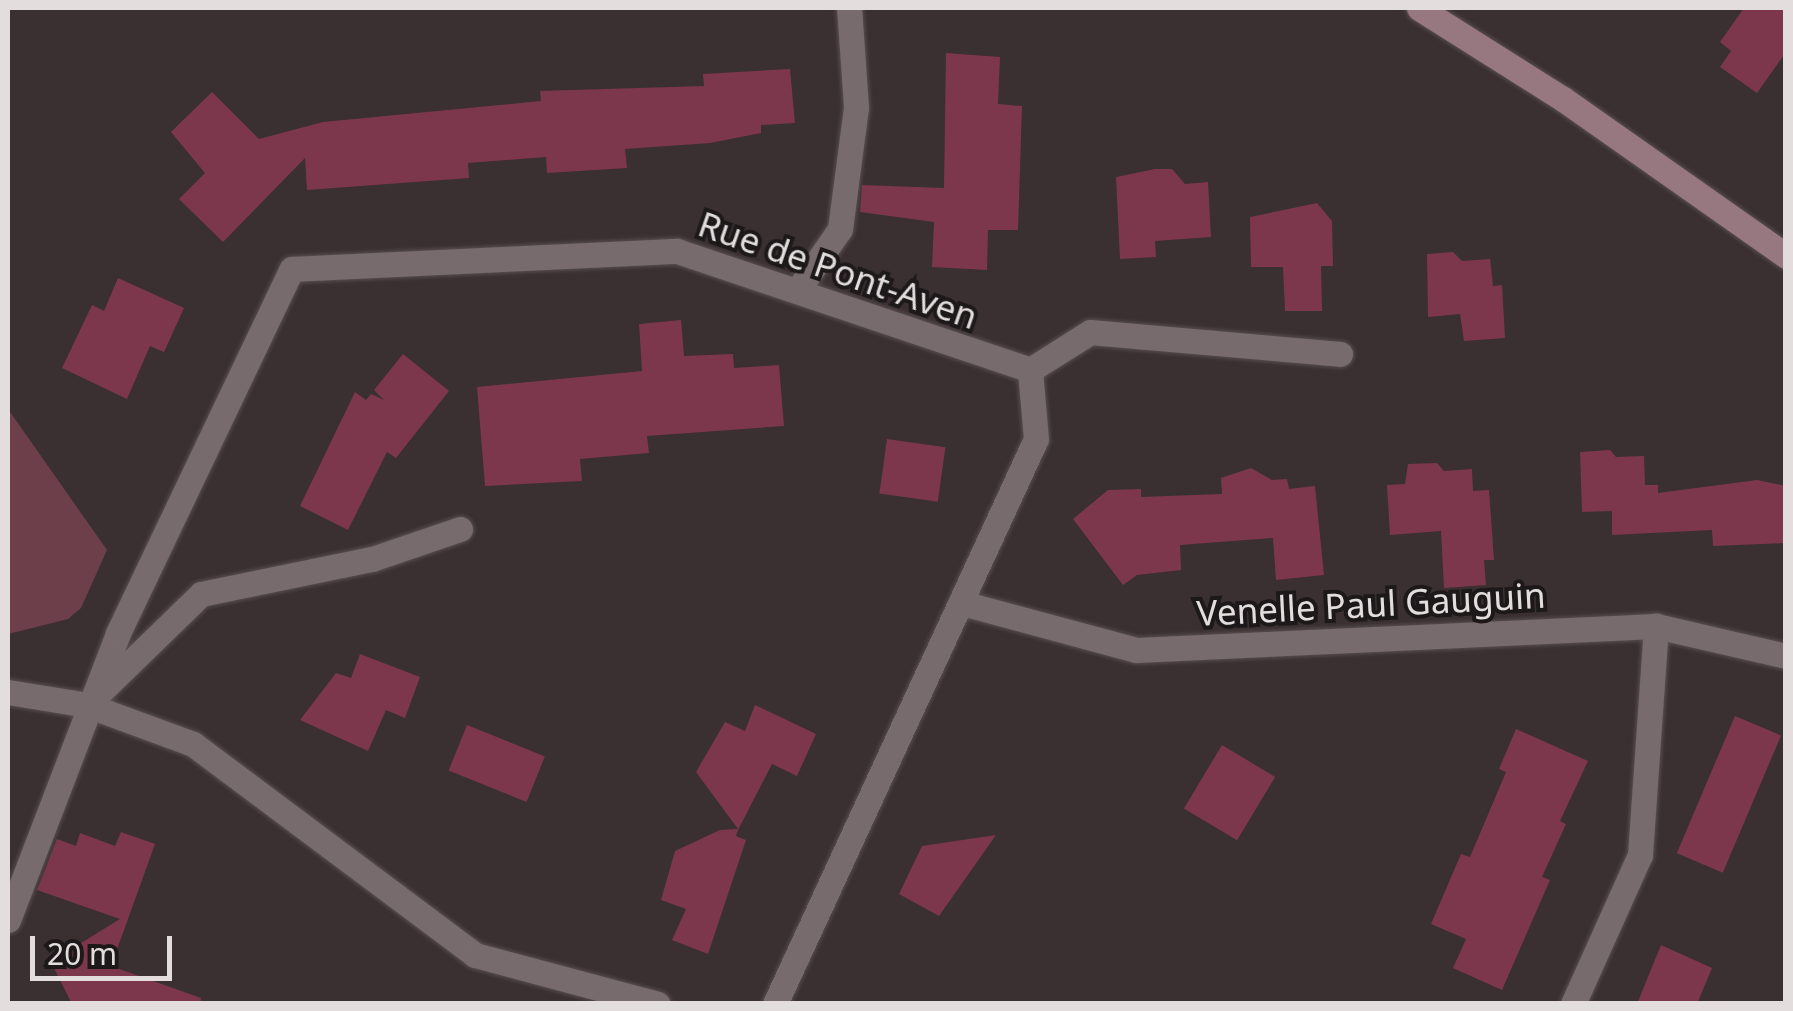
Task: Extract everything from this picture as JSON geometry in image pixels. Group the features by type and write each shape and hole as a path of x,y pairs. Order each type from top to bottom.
{"street":[{"path":"797,290 840,229 856,107 848,8"},
{"path":"1418,8 1564,98 1786,256"},
{"name":"Rue de Pont-Aven","path":"87,706 292,270 676,250 1030,370"},
{"path":"775,1004 1036,439 1030,370 1090,332 1340,354"},
{"path":"8,920 87,706 201,594 372,560 460,529"},
{"name":"Venelle Paul Gauguin","path":"962,603 1136,650 1656,626 1786,656"},
{"path":"1573,1004 1640,856 1656,626"},
{"path":"8,692 87,706 193,744 475,955 658,1004"}],"shaded area":[{"path":"8,409 107,550 81,608 68,619 8,634"}],"building":[{"path":"1744,8 1786,8 1786,52 1757,93 1720,67 1731,51 1720,42"},
{"path":"946,53 1000,57 998,104 1022,106 1018,230 988,230 987,270 932,267 934,222 860,212 862,185 944,188"},
{"path":"790,69 795,123 761,125 761,133 710,143 625,149 627,168 547,173 546,157 468,163 469,178 307,190 305,158 223,242 179,199 205,173 171,132 212,92 259,139 323,122 541,101 540,91 704,86 703,74"},
{"path":"1172,169 1185,184 1208,182 1211,237 1155,241 1156,257 1120,259 1116,177"},
{"path":"1317,203 1332,221 1333,266 1321,266 1322,311 1285,311 1283,267 1251,267 1250,217"},
{"path":"1453,252 1462,261 1490,259 1493,286 1502,285 1505,338 1464,341 1460,314 1428,317 1427,254"},
{"path":"118,278 184,308 164,352 150,346 127,399 62,368 92,305 104,311"},
{"path":"681,320 684,356 733,354 734,368 779,365 784,426 647,436 649,453 580,459 582,481 485,486 477,387 642,371 639,324"},
{"path":"403,354 449,391 396,458 387,452 348,530 300,506 355,392 366,400 371,394 384,400 374,390"},
{"path":"887,439 945,447 938,502 879,493"},
{"path":"1610,450 1616,457 1644,456 1645,485 1658,485 1658,493 1757,480 1786,486 1786,543 1713,546 1712,530 1612,535 1612,511 1582,512 1580,452"},
{"path":"1437,463 1444,471 1472,469 1473,491 1489,490 1494,560 1484,560 1486,585 1444,588 1441,531 1390,535 1387,485 1405,484 1408,464"},
{"path":"1251,468 1272,480 1287,479 1289,489 1315,486 1324,575 1276,580 1273,538 1180,545 1181,570 1137,575 1123,585 1073,519 1108,490 1141,489 1141,497 1222,494 1221,478"},
{"path":"360,654 420,677 405,718 386,710 368,751 300,720 336,673 351,678"},
{"path":"755,705 816,734 797,776 772,764 738,830 736,836 746,840 708,954 672,940 686,909 661,900 675,851 720,830 738,829 696,772 725,722 745,731"},
{"path":"1735,716 1781,736 1723,873 1677,853"},
{"path":"467,725 545,756 527,802 449,770"},
{"path":"1516,729 1588,761 1560,821 1566,824 1542,877 1550,880 1502,990 1453,968 1466,939 1431,924 1461,854 1470,857 1506,772 1499,769"},
{"path":"1222,745 1275,777 1237,840 1184,808"},
{"path":"121,832 155,844 111,966 201,998 200,1004 72,1004 55,970 60,956 120,919 37,890 57,839 76,846 80,833 115,846"},
{"path":"996,835 939,916 899,894 922,846"},
{"path":"1661,945 1712,968 1697,1004 1637,1004"}]}
